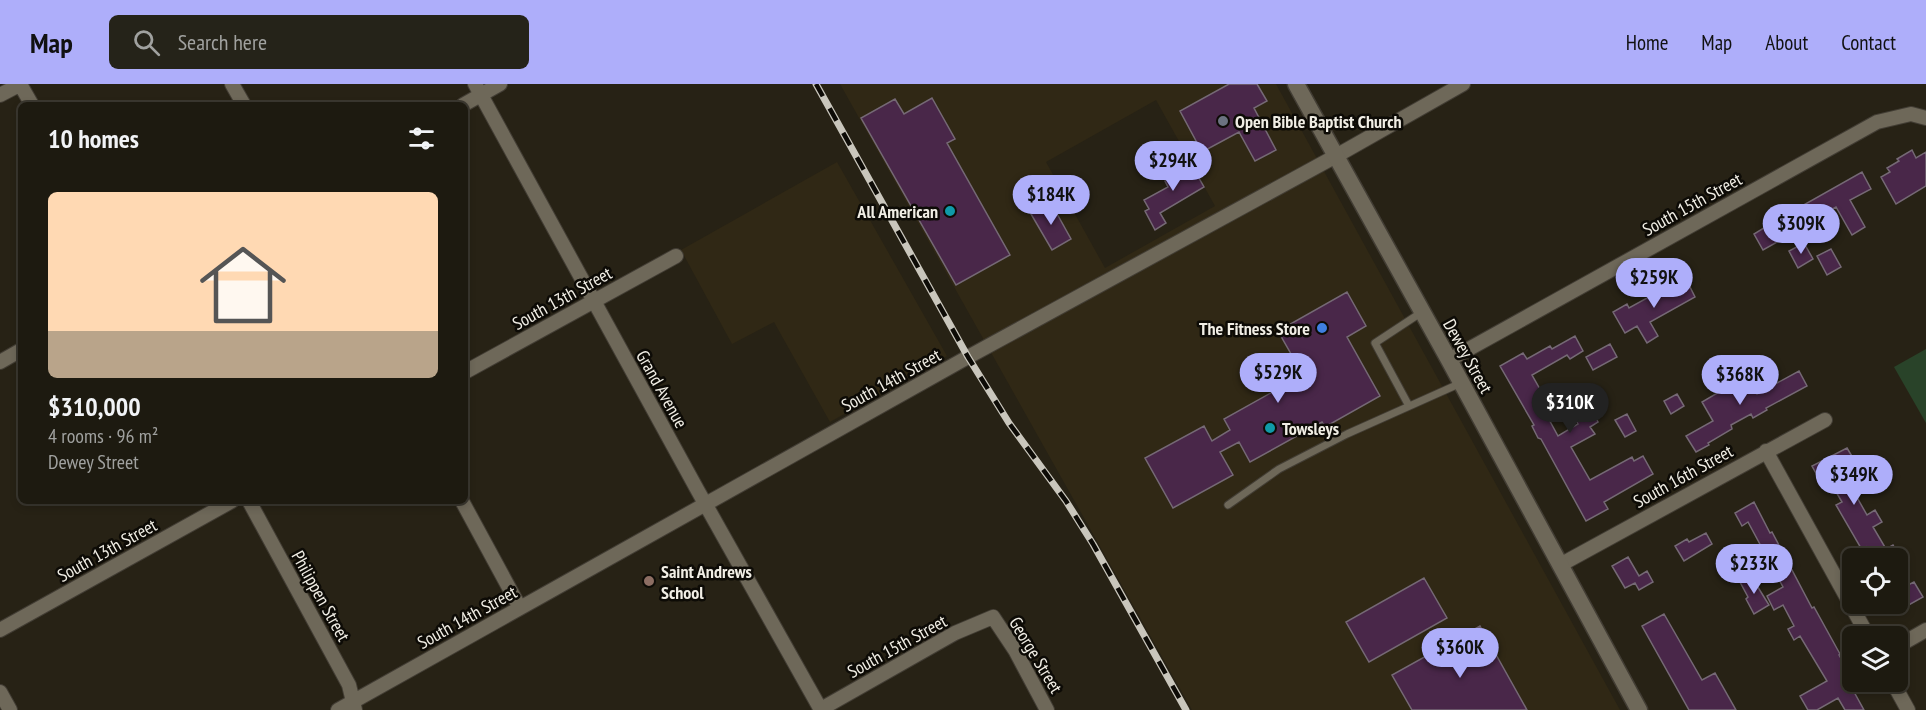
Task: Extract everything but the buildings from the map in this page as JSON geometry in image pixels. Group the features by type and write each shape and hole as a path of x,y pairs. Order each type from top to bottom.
{"street":[{"path":"0,95 20,84 30,102"},
{"path":"232,84 242,102"},
{"path":"466,102 478,89 500,84"},
{"name":"Dewey Street","path":"1296,84 1639,710"},
{"name":"South 14th Street","path":"338,710 354,706 520,608 1463,84"},
{"name":"Grand Avenue","path":"478,89 820,710"},
{"name":"South 15th Street","path":"1449,360 1877,122 1911,114 1926,118"},
{"name":"South 13th Street","path":"468,370 676,256"},
{"path":"0,362 18,352"},
{"name":"South 16th Street","path":"1560,565 1825,420"},
{"path":"1766,451 1862,626"},
{"name":"South 13th Street","path":"0,630 227,504"},
{"name":"Philippen Street","path":"251,504 349,685 354,706"},
{"path":"464,504 520,608"},
{"name":"South 15th Street","path":"820,710 955,633 993,617"},
{"name":"George Street","path":"993,617 1015,650 1047,710"},
{"path":"1908,640 1926,630"},
{"path":"0,692 10,710"},
{"path":"1898,692 1908,710"}],"lane":[{"path":"1409,406 1375,343 1422,312"},
{"path":"1228,505 1279,469 1347,434 1461,383"}],"shaded area":[{"path":"840,84 1276,84 1620,710 1192,710","holes":["1156,100 1215,206 1105,268 1046,162"]},
{"path":"837,162 947,356 830,422 774,322 732,344 681,250"}],"green space":[{"path":"1926,349 1926,423 1894,367"}],"railway":[{"path":"816,84 968,357 1009,423 1066,501 1093,544 1186,710"}],"place":[{"name":"Open Bible Baptist Church","path":"1223,121"},
{"name":"All American","path":"950,211"},
{"name":"The Fitness Store","path":"1322,328"},
{"name":"Towsleys","path":"1270,428"},
{"name":"Saint Andrews School","path":"649,581"}]}
